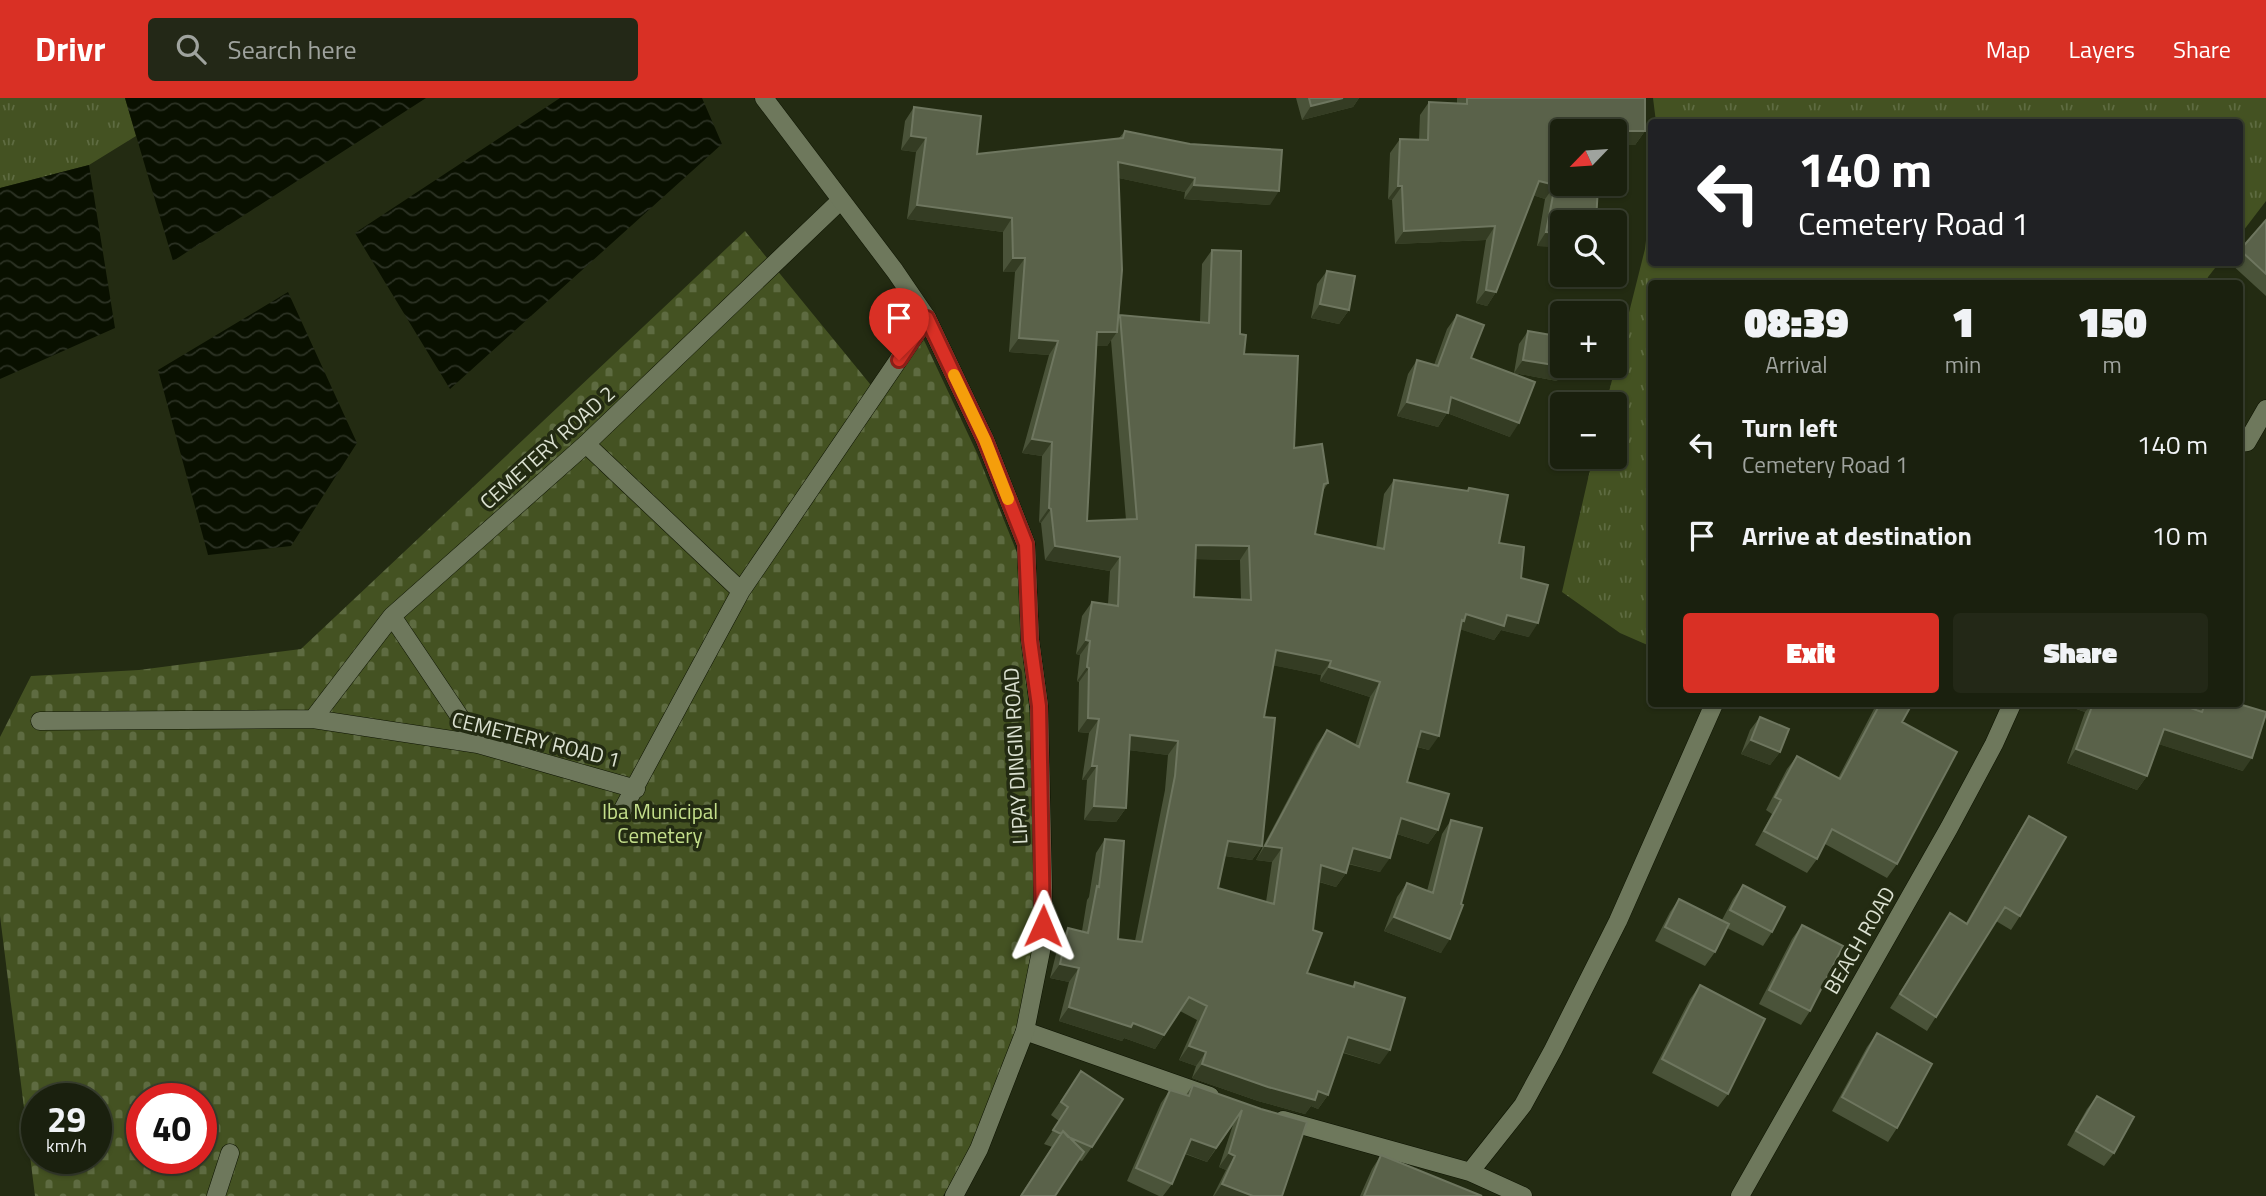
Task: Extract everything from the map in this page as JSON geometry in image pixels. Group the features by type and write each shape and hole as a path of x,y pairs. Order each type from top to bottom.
{"street":[{"name":"LIPAY DINGIN ROAD","path":"764,98 895,271 927,318 985,440 1026,544 1030,640 1039,706 1042,946 1025,1031 979,1149 954,1196"},
{"name":"CEMETERY ROAD 2","path":"313,719 392,616 586,444 840,201"},
{"name":"CEMETERY ROAD 1","path":"40,721 313,719 478,744 636,789 741,591 927,318"},
{"path":"2243,443 2247,442 2266,409"},
{"path":"586,444 741,591"},
{"path":"392,616 478,744"},
{"path":"1471,1171 1523,1105 1553,1049 1618,920 1713,707"},
{"name":"BEACH ROAD","path":"1740,1196 1949,828 2011,707"},
{"path":"622,811 636,789"},
{"path":"1025,1031 1230,1103"},
{"path":"1268,1116 1471,1171 1523,1196"},
{"path":"216,1196 230,1153"}],"green space":[{"path":"0,98 125,98 136,136 89,165 0,188"},
{"path":"1653,98 2266,98 2266,201 2243,231 2243,119 1656,119"},
{"path":"1648,223 1648,266 2217,266 2207,280 1648,280 1648,645 1620,633 1562,592 1590,469 1627,469 1627,392 1609,392 1613,378 1627,378 1627,321 1645,249"},
{"name":"Iba Municipal Cemetery","path":"745,231 879,395 921,334 977,453 1018,555 1022,650 1030,714 1033,801 1033,949 1017,1033 972,1148 943,1196 35,1196 32,1174 112,1174 112,1083 21,1084 0,916 0,737 31,676 139,670 301,649"}],"water":[{"path":"125,98 426,98 173,261"},
{"path":"560,98 702,98 722,144 450,389 355,233"},
{"path":"89,165 115,328 0,379 0,188"},
{"path":"288,292 357,443 291,546 208,555 158,370"}],"building":[{"path":"1309,98 1343,98 1311,106"},
{"path":"1467,98 1645,98 1645,131 1628,131 1628,119 1550,119 1550,184 1539,181 1496,292 1486,290 1495,226 1404,231 1402,186 1398,186 1400,139 1428,140 1429,102 1467,104"},
{"path":"914,107 981,116 977,154 1123,138 1125,131 1190,144 1282,150 1279,191 1194,185 1195,178 1118,162 1122,270 1117,332 1097,332 1087,521 1137,519 1120,315 1209,323 1212,250 1241,251 1240,334 1246,335 1244,354 1298,356 1294,448 1322,444 1328,483 1324,484 1315,534 1384,549 1394,480 1508,495 1499,543 1524,547 1521,578 1548,585 1538,623 1507,615 1504,626 1466,614 1464,621 1462,620 1439,736 1421,731 1407,782 1449,794 1438,830 1401,818 1390,858 1353,848 1346,873 1321,865 1313,930 1322,933 1307,973 1354,987 1355,982 1405,998 1390,1050 1348,1037 1328,1095 1318,1091 1315,1100 1202,1064 1206,1052 1189,1046 1207,1006 1189,997 1164,1035 1133,1023 1131,1027 1069,1007 1079,968 1060,964 1068,928 1088,933 1097,886 1099,887 1105,839 1124,841 1118,939 1142,942 1175,776 1178,741 1130,735 1126,808 1094,806 1097,766 1092,766 1099,719 1088,718 1087,667 1090,641 1086,640 1092,602 1118,606 1120,557 1055,546 1049,508 1052,442 1032,439 1058,341 1019,338 1025,258 1013,258 1012,218 917,205 926,138 911,136","holes":["1196,545 1249,546 1251,600 1194,597","1276,650 1331,661 1329,667 1380,682 1359,747 1327,730 1265,846 1282,848 1274,904 1218,888 1228,841 1262,846 1275,718 1264,717"]},
{"path":"1553,196 1597,196 1597,210 1550,210"},
{"path":"1550,211 1550,232 1546,232"},
{"path":"2266,220 2266,274 2243,253 2243,247"},
{"path":"1327,271 1355,276 1349,310 1320,304"},
{"path":"1457,315 1484,325 1471,358 1535,382 1519,423 1451,397 1448,413 1407,402 1417,360 1438,366"},
{"path":"1528,331 1550,335 1550,364 1523,360"},
{"path":"2243,705 2266,712 2252,758 2164,729 2147,776 2076,749 2092,707 2188,707 2202,712 2204,707"},
{"path":"1878,707 1910,707 1902,722 1957,752 1897,864 1832,829 1817,859 1764,831 1781,800 1775,797 1797,756 1840,779"},
{"path":"1760,717 1789,729 1780,752 1751,740"},
{"path":"2029,816 2066,837 2020,916 2005,907 1936,1017 1900,994 1950,913 1967,924"},
{"path":"1451,820 1482,828 1461,904 1463,905 1450,939 1394,917 1407,883 1433,893"},
{"path":"1743,885 1785,907 1772,932 1730,910"},
{"path":"1679,899 1729,924 1715,952 1665,927"},
{"path":"1802,925 1843,946 1810,1011 1769,990"},
{"path":"1700,985 1765,1019 1728,1094 1662,1059"},
{"path":"1877,1033 1932,1064 1897,1128 1842,1097"},
{"path":"1081,1071 1123,1099 1092,1147 1068,1137 1063,1131 1061,1134 1053,1130 1068,1107 1061,1102"},
{"path":"1193,1085 1307,1122 1282,1196 1253,1196 1222,1184 1235,1156 1229,1153 1242,1110 1216,1148 1191,1139 1172,1184 1136,1168 1170,1090 1189,1096"},
{"path":"2097,1096 2134,1117 2114,1153 2076,1131"},
{"path":"1063,1131 1084,1152 1055,1196 1021,1196"},
{"path":"1381,1155 1482,1196 1364,1196"}],"slow traffic":[{"path":"954,375 985,440 1008,499"}],"route":[{"path":"899,360 927,318 985,440 1026,544 1030,640 1039,706 1043,926"}]}
